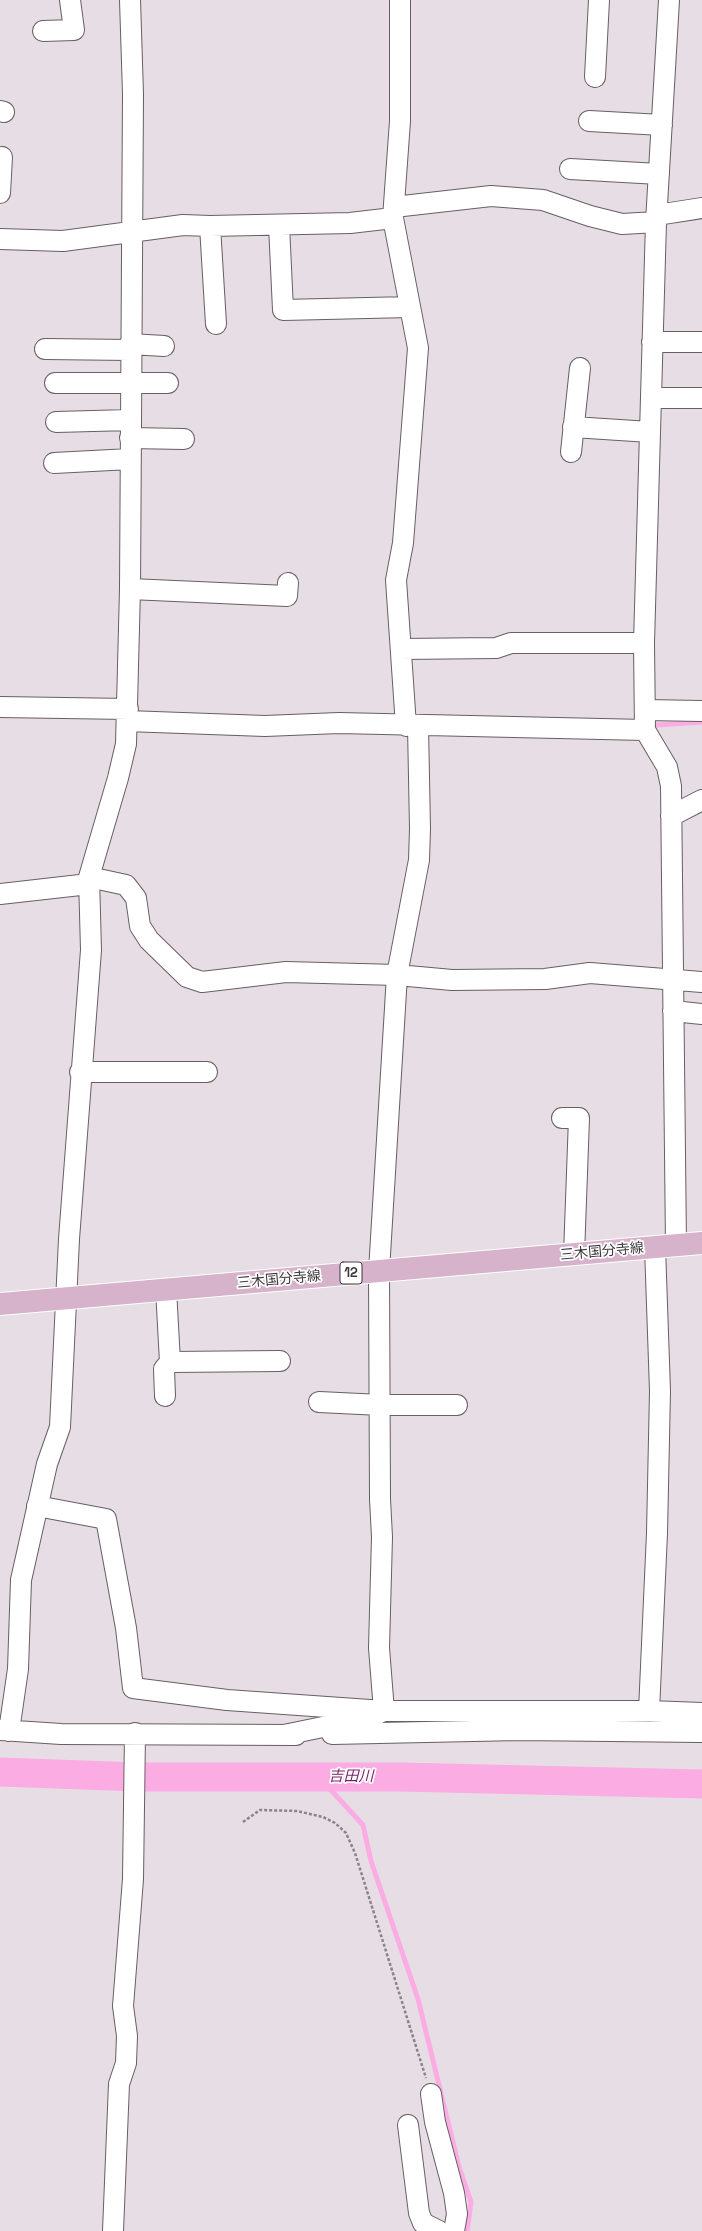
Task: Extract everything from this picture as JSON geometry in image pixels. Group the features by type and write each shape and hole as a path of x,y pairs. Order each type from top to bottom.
{"main road":[{"name":"三木国分寺線","path":"0,1304 702,1243"}],"street":[{"path":"43,31 74,30 70,0"},
{"path":"130,0 133,94 130,347 130,589 126,744 89,881 92,950 80,1072 66,1299 60,1427 47,1464 21,1580 18,1669 4,1731 135,1740 520,1730 702,1732"},
{"path":"384,1711 379,1648 382,1537 380,1271 397,975 418,860 420,829 408,722 396,580 403,543 418,348 394,213 400,121 400,0"},
{"path":"595,77 599,0"},
{"path":"649,1711 657,1533 660,1391 673,1011 671,786 667,768 645,730 644,643 656,219 669,0"},
{"path":"589,121 662,125"},
{"path":"0,193 2,157"},
{"path":"570,169 659,174"},
{"path":"0,239 63,241 183,225 210,226 350,223 394,213 490,196 543,200 590,216 622,224 656,219 702,208"},
{"path":"279,225 283,310 410,307"},
{"path":"210,226 216,324"},
{"path":"652,342 702,342"},
{"path":"45,349 164,346"},
{"path":"570,452 580,368"},
{"path":"55,383 168,383"},
{"path":"651,398 702,398"},
{"path":"56,422 130,429 184,439"},
{"path":"573,427 650,432"},
{"path":"54,463 130,459"},
{"path":"130,589 287,596 288,583"},
{"path":"401,649 496,648 511,643 644,643"},
{"path":"0,707 265,726 408,722 645,730"},
{"path":"645,710 702,711"},
{"path":"671,816 702,800"},
{"path":"0,894 89,881 126,885 136,898 140,926 149,940 187,977 202,982 286,972 397,975 452,980 544,980 590,972 702,982"},
{"path":"673,1011 702,1014"},
{"path":"80,1072 207,1072"},
{"path":"562,1118 579,1118 574,1255"},
{"path":"165,1396 164,1369 170,1362 166,1289"},
{"path":"170,1362 280,1361"},
{"path":"319,1402 381,1405 457,1405"},
{"path":"37,1506 106,1519 126,1628 133,1688 227,1700 384,1711 649,1711 702,1713"},
{"path":"284,1735 371,1716 384,1711"},
{"path":"113,2231 119,2084 126,2063 127,2036 123,2006 133,1879 133,1810 136,1785 135,1740"},
{"path":"431,2094 435,2122 454,2193 457,2214 454,2231"},
{"path":"435,2122 403,2125 419,2212 424,2223 439,2231"}],"path":[{"path":"243,1822 260,1810 297,1811 323,1817 335,1823 346,1833 355,1853 431,2094"}],"waterway":[{"path":"657,725 702,722"},
{"name":"吉田川","path":"0,1772 138,1777 401,1777 702,1784"},
{"path":"319,1777 363,1825 371,1861 418,1999 459,2167 471,2202 467,2231"}]}
